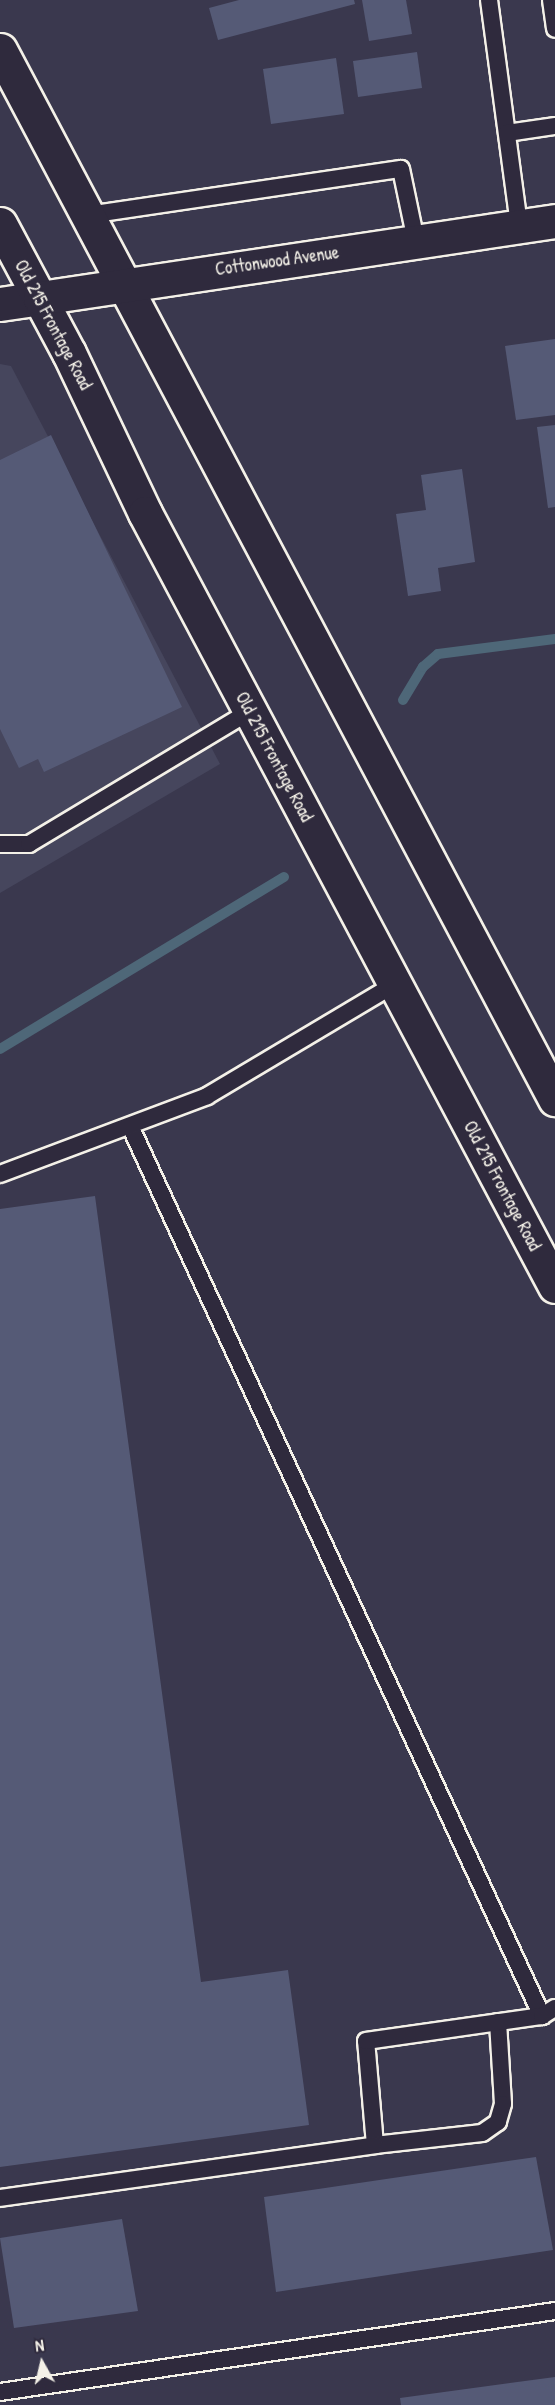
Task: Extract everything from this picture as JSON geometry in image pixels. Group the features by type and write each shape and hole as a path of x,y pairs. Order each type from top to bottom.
{"street":[{"path":"0,50 88,215 120,284 555,1099"},
{"name":"Cottonwood Avenue","path":"0,304 120,284 555,220"},
{"name":"Old 215 Frontage Road","path":"0,224 40,298 145,513 555,1286"}],"lane":[{"path":"489,0 519,226"},
{"path":"551,0 555,29"},
{"path":"507,133 555,126"},
{"path":"88,215 401,169 416,241"},
{"path":"0,843 29,844 250,711"},
{"path":"0,1174 207,1096 395,984"},
{"path":"130,1126 548,2012 498,2022 366,2041 375,2145"},
{"path":"0,2198 375,2145 482,2133 498,2122 503,2104 498,2022"},
{"path":"0,2392 555,2311"}],"shaded area":[{"path":"0,364 11,366 220,764 0,893"}],"building":[{"path":"239,0 354,0 355,4 218,40 209,8"},
{"path":"362,0 406,0 412,34 369,41"},
{"path":"417,52 422,88 358,97 353,61"},
{"path":"336,58 344,114 271,124 263,69"},
{"path":"555,339 555,415 516,420 505,346"},
{"path":"555,425 555,507 548,508 537,427"},
{"path":"51,435 182,707 44,772 38,759 19,768 0,729 0,460"},
{"path":"462,469 475,562 438,568 441,591 408,596 396,514 426,510 421,475"},
{"path":"95,1196 201,1982 288,1970 309,2125 0,2167 0,1209"},
{"path":"536,2157 553,2250 276,2292 264,2197"},
{"path":"122,2219 138,2311 14,2328 0,2238"},
{"path":"555,2377 555,2405 401,2405 400,2398"}],"waterway":[{"path":"403,700 423,667 438,654 555,639"},
{"path":"0,1049 284,877"}]}
